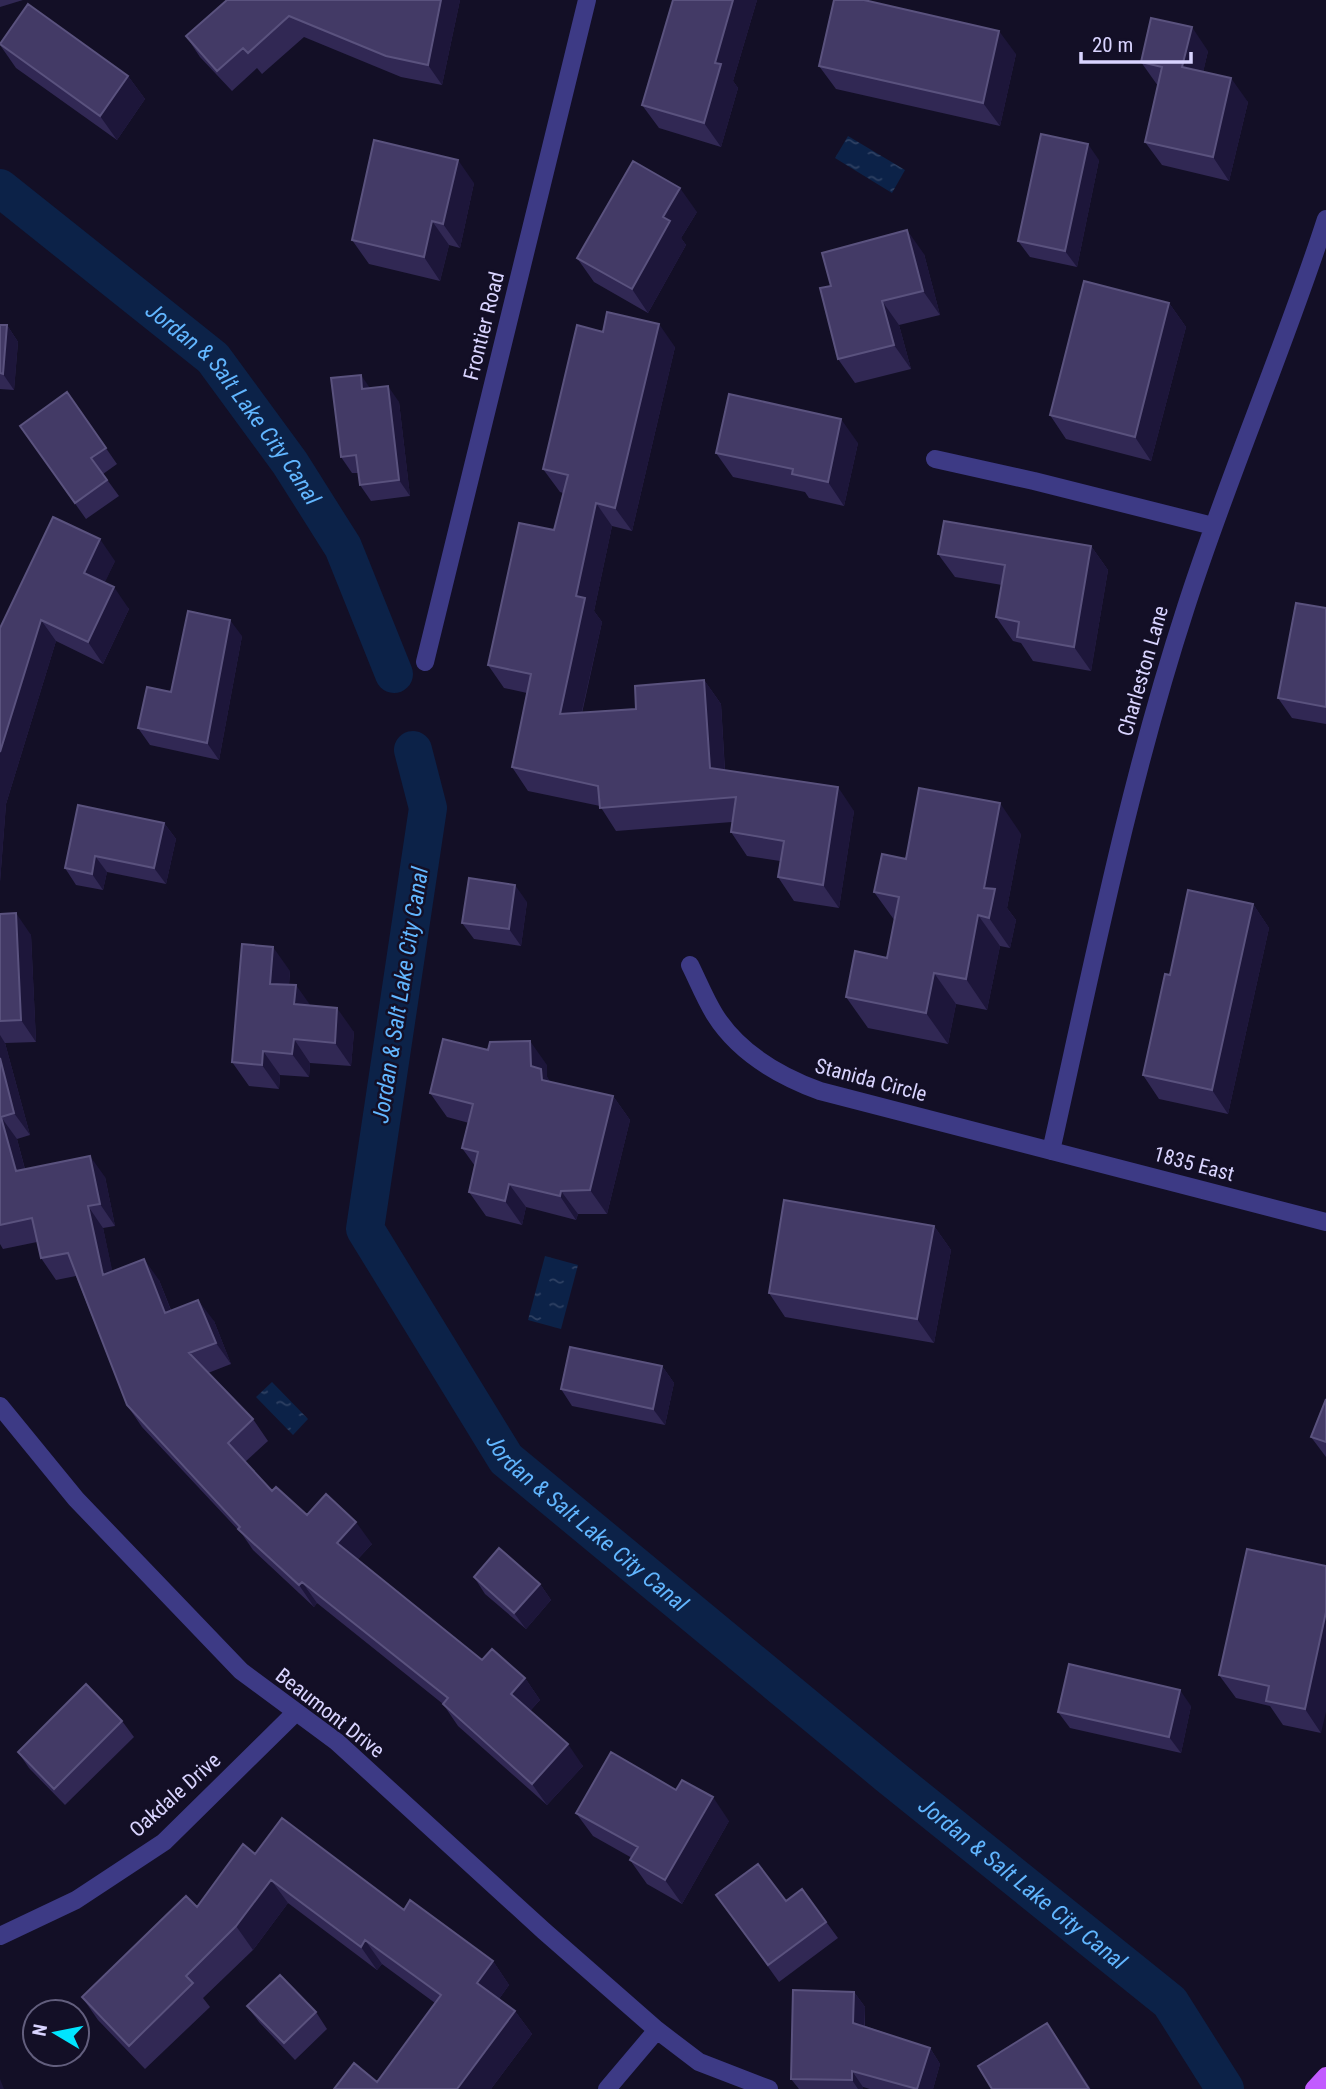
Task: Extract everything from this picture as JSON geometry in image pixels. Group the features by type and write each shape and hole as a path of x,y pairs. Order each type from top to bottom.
{"main road":[{"path":"1314,2089 1326,2076"}],"street":[{"name":"Frontier Road","path":"425,662 587,0"},
{"name":"Charleston Lane","path":"1051,1151 1123,831 1161,690 1213,526 1326,219"},
{"path":"935,459 1213,526"},
{"name":"Stanida Circle","path":"690,965 715,1015 734,1038 758,1060 794,1081 820,1091 1051,1151"},
{"name":"1835 East","path":"1051,1151 1326,1222"},
{"name":"Beaumont Drive","path":"0,1406 76,1500 241,1671 337,1742 657,2030 699,2062 769,2089"},
{"name":"Oakdale Drive","path":"0,1936 76,1900 164,1842 295,1713"},
{"path":"607,2089 657,2030"}],"water":[{"path":"848,136 905,170 892,193 835,158"},
{"path":"545,1256 578,1265 561,1329 528,1320"},
{"path":"272,1382 308,1419 293,1435 256,1397"}],"building":[{"path":"227,0 441,0 428,65 386,56 289,16 248,53 243,48 217,71 186,36"},
{"path":"673,0 733,0 715,63 721,64 704,123 642,105"},
{"path":"834,0 864,0 999,31 983,103 819,66"},
{"path":"28,4 128,76 100,116 0,44"},
{"path":"1151,18 1192,27 1182,67 1231,78 1213,157 1145,142 1162,67 1141,62"},
{"path":"1041,134 1088,144 1065,251 1018,241"},
{"path":"374,140 458,160 443,224 432,221 424,257 352,240"},
{"path":"633,161 680,188 663,217 670,221 632,289 577,258"},
{"path":"907,230 923,291 882,301 894,345 838,359 820,288 831,286 822,253"},
{"path":"1084,281 1169,303 1135,437 1050,415"},
{"path":"607,312 659,324 615,508 596,503 576,596 585,598 560,714 636,709 635,686 704,680 710,768 838,787 823,885 778,877 784,841 731,832 736,797 600,808 598,786 512,767 531,674 488,665 519,523 554,530 568,475 543,469 577,325 603,332"},
{"path":"0,325 7,325 3,374 0,373"},
{"path":"361,375 362,389 388,386 399,480 360,485 356,455 341,457 331,378"},
{"path":"67,392 106,448 91,458 107,480 75,503 20,426"},
{"path":"729,394 841,419 828,482 792,474 793,469 716,453"},
{"path":"53,517 100,539 84,573 114,587 88,642 41,620 0,752 0,628"},
{"path":"944,521 1091,546 1074,647 1017,637 1019,622 996,617 1005,565 938,554"},
{"path":"1296,603 1326,608 1326,707 1278,698"},
{"path":"188,611 230,620 207,743 138,728 147,687 171,692"},
{"path":"919,788 1000,803 984,888 995,889 989,918 978,915 966,979 934,973 926,1013 846,997 855,951 887,958 899,897 874,892 882,854 906,859"},
{"path":"78,805 164,823 154,868 95,856 92,874 65,868"},
{"path":"469,878 515,885 509,929 462,923"},
{"path":"1188,890 1253,904 1212,1090 1143,1075 1165,974 1170,975"},
{"path":"16,913 21,1020 0,1021 0,914"},
{"path":"242,944 273,947 270,984 296,985 294,1004 337,1008 335,1043 294,1039 292,1054 263,1051 262,1065 232,1062"},
{"path":"443,1039 488,1050 490,1042 530,1041 531,1066 541,1069 542,1080 613,1096 590,1190 561,1191 560,1196 509,1184 505,1201 469,1192 478,1152 462,1148 473,1104 430,1093"},
{"path":"0,1058 14,1113 1,1117 16,1171 90,1156 100,1204 88,1206 103,1275 144,1259 165,1313 198,1300 216,1343 189,1353 253,1419 228,1443 272,1491 276,1487 307,1515 326,1494 356,1522 337,1543 482,1660 492,1649 525,1678 511,1694 568,1744 532,1784 443,1704 448,1698 302,1582 299,1585 238,1529 240,1527 127,1405 68,1253 41,1258 32,1218 0,1225"},
{"path":"784,1200 934,1226 917,1319 769,1293"},
{"path":"570,1347 662,1366 653,1409 561,1389"},
{"path":"1326,1399 1326,1442 1311,1437"},
{"path":"499,1548 540,1584 514,1613 474,1577"},
{"path":"1247,1549 1326,1566 1326,1612 1305,1709 1266,1701 1269,1686 1219,1675"},
{"path":"1069,1664 1180,1690 1169,1737 1058,1712"},
{"path":"86,1684 122,1721 54,1789 18,1752"},
{"path":"611,1752 676,1790 682,1780 713,1797 665,1880 630,1860 638,1847 576,1813"},
{"path":"282,1818 404,1910 410,1900 493,1961 477,1983 515,2011 457,2089 334,2089 354,2063 377,2082 441,1995 365,1940 361,1947 271,1880 236,1926 186,1976 193,1983 129,2046 91,2006 91,1998 82,1997 186,1896 197,1907 243,1844 255,1854"},
{"path":"758,1864 786,1901 802,1889 826,1922 768,1965 716,1895"},
{"path":"280,1975 316,2012 284,2043 247,2006"},
{"path":"793,1990 854,1992 853,2023 930,2048 917,2089 852,2071 852,2080 791,2079"},
{"path":"1047,2023 1089,2089 992,2089 978,2066"}],"waterway":[{"name":"Jordan & Salt Lake City Canal","path":"0,188 213,358 290,463 343,547 394,674"},
{"name":"Jordan & Salt Lake City Canal","path":"413,750 428,808 365,1229 506,1459 888,1775 1170,2002 1225,2089"}]}
